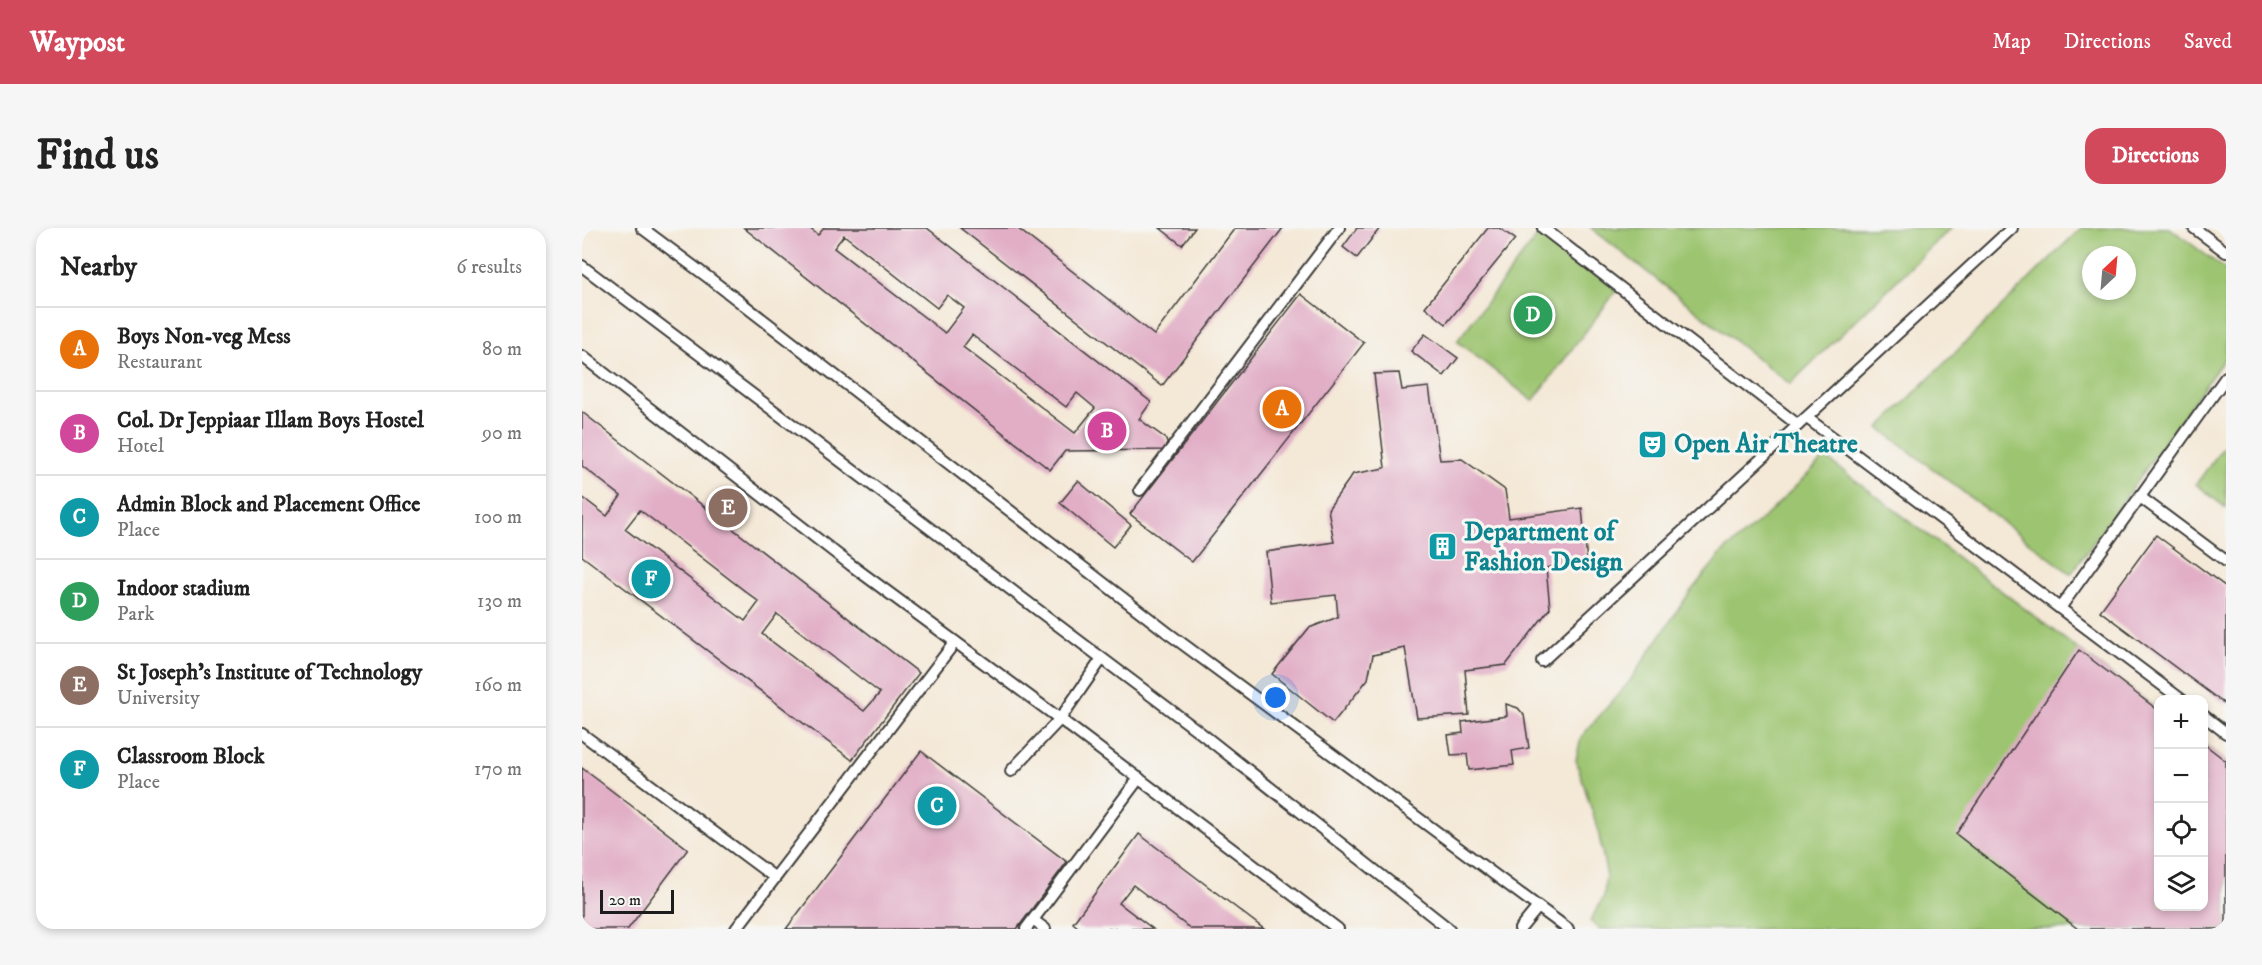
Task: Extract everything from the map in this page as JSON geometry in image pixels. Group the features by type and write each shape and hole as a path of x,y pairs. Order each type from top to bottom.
{"lane":[{"path":"642,228 1168,633 1568,929"},
{"path":"1140,490 1339,228"},
{"path":"1543,228 2177,695"},
{"path":"1542,661 2012,228"},
{"path":"2194,228 2226,252"},
{"path":"582,266 1101,660 1197,730 1449,929"},
{"path":"582,356 851,565 1338,929"},
{"path":"2060,608 2226,377"},
{"path":"2140,497 2226,561"},
{"path":"736,929 955,642"},
{"path":"1011,771 1060,719 1101,660"},
{"path":"2208,719 2226,733"},
{"path":"582,734 774,877"},
{"path":"1044,929 1030,924 1138,778"},
{"path":"1521,929 1538,907"}],"green space":[{"path":"1591,228 1951,228 1790,384"},
{"path":"2081,228 2170,228 2226,270 2226,356 2071,574 1879,428"},
{"path":"1541,231 1617,290 1533,401 1457,341"},
{"path":"2226,443 2226,508 2196,484"},
{"path":"1825,457 2154,707 2154,911 2208,911 2208,747 2226,761 2226,929 1600,929 1590,921 1604,896 1606,872 1598,830 1576,760 1581,737 1629,682 1690,592 1722,553 1768,514"}],"building":[{"path":"744,228 809,228 818,235 824,228 927,228 1151,402 1139,419 1165,438 1170,450 1065,451 1050,470","holes":["844,235 937,308 947,295 964,308 945,333 834,248","972,335 1066,407 1077,393 1095,408 1075,433 963,347"]},
{"path":"960,228 1017,228 1154,335 1235,228 1283,228 1162,386"},
{"path":"1160,228 1195,228 1182,245"},
{"path":"1357,228 1380,228 1357,258 1343,247"},
{"path":"1488,228 1499,228 1515,239 1446,324 1425,307"},
{"path":"1301,294 1364,343 1192,562 1130,514"},
{"path":"1425,334 1458,358 1444,376 1411,351"},
{"name":"Department of Fashion Design","path":"1399,373 1402,390 1429,387 1440,460 1462,459 1505,490 1509,518 1582,508 1587,562 1546,568 1550,608 1506,665 1465,670 1469,715 1417,718 1405,648 1373,655 1368,679 1333,723 1272,674 1309,628 1338,617 1336,595 1271,602 1266,552 1334,542 1328,509 1353,474 1385,468 1374,374"},
{"path":"582,412 919,673 852,760 582,556 582,497 607,516 621,496 582,466","holes":["640,510 759,602 745,621 625,529","777,614 880,693 864,711 762,634"]},
{"path":"1078,481 1131,525 1113,547 1060,503"},
{"path":"2156,535 2226,587 2226,705 2100,611"},
{"path":"2079,650 2154,707 2154,911 2208,911 2208,747 2226,761 2226,929 2078,929 1956,834"},
{"path":"1506,704 1518,708 1524,715 1529,748 1512,751 1514,765 1469,770 1467,754 1451,755 1448,735 1463,733 1462,722 1507,716"},
{"path":"921,751 1067,862 1017,929 786,929"},
{"path":"582,768 688,849 628,929 582,929"},
{"path":"1139,834 1264,929 1191,929 1133,885 1119,903 1153,929 1080,929 1073,923"}],"place":[{"name":"Indoor stadium","path":"1533,315"},
{"name":"Boys Non-veg Mess","path":"1282,409"},
{"name":"Col. Dr Jeppiaar Illam Boys Hostel","path":"1107,431"},
{"name":"Open Air Theatre","path":"1653,444"},
{"name":"St Joseph's Institute of Technology","path":"728,508"},
{"name":"Department of Fashion Design","path":"1443,547"},
{"name":"Classroom Block","path":"651,579"},
{"name":"Admin Block and Placement Office","path":"937,806"}]}
